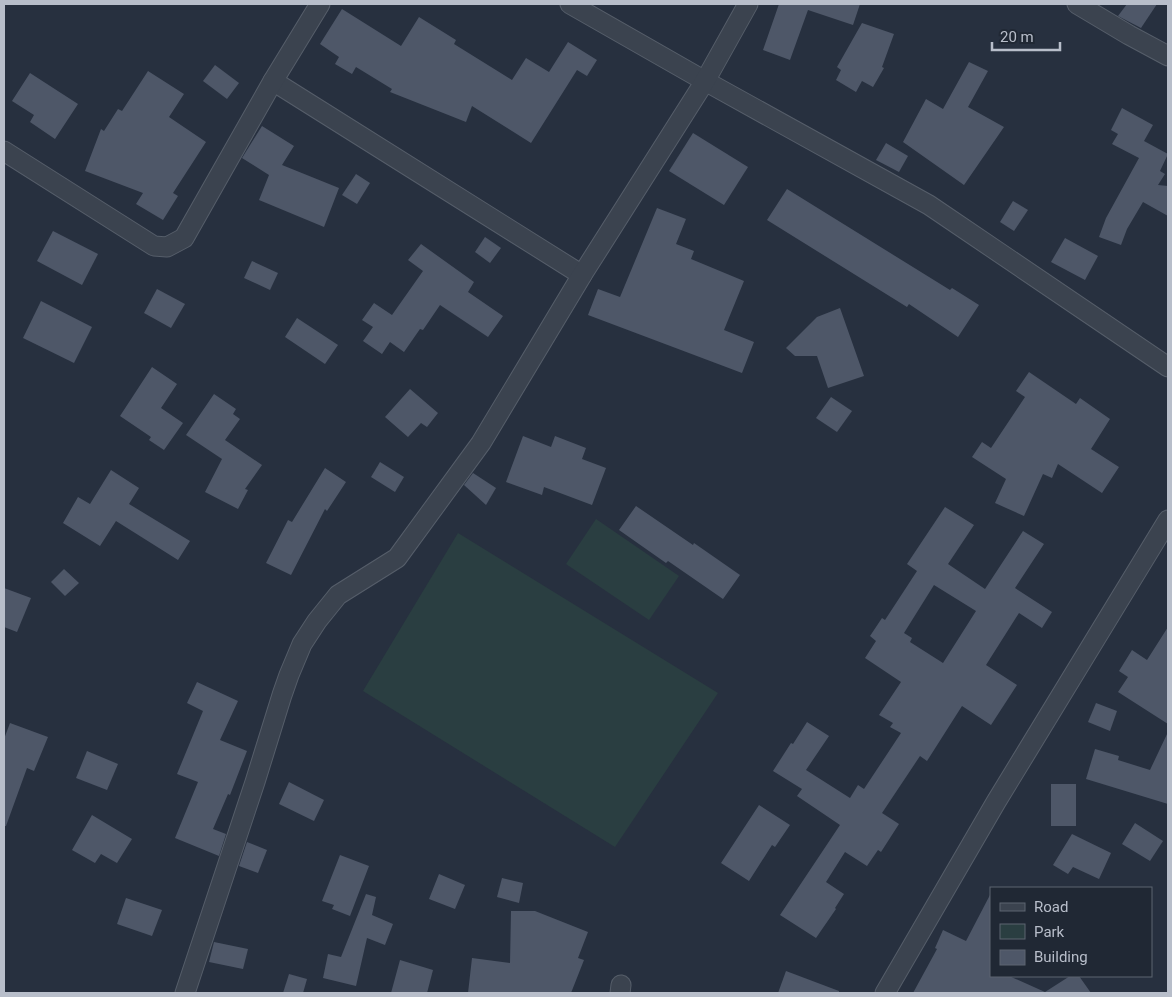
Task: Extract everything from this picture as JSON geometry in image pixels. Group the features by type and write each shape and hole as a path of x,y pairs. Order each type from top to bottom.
{"street":[{"path":"4,151 154,246 167,247 184,238 320,4"},
{"path":"570,4 929,205 1168,367"},
{"path":"185,993 256,782 282,695 302,644 317,621 338,596 397,558 481,444 582,275 705,81 748,4"},
{"path":"1077,4 1168,56"},
{"path":"274,81 582,275"},
{"path":"885,993 996,802 1168,520"}],"green space":[{"path":"596,519 679,576 649,620 566,564"},
{"path":"458,533 718,693 615,847 363,691"}],"building":[{"path":"779,4 860,4 853,25 808,10 790,60 763,50"},
{"path":"1127,4 1157,4 1141,28 1118,16"},
{"path":"342,9 401,46 419,17 456,40 454,44 512,80 526,58 549,72 568,42 597,60 587,76 577,70 531,143 472,106 466,122 390,92 392,89 356,67 352,74 335,64 339,57 320,44"},
{"path":"862,23 894,34 882,67 884,68 873,87 862,81 856,92 836,80 841,70 837,67"},
{"path":"969,62 988,71 968,107 1004,127 964,185 903,142 926,99 943,109"},
{"path":"215,65 239,83 227,99 203,81"},
{"path":"148,71 184,94 169,117 206,142 173,193 178,196 163,220 136,204 143,193 85,171 101,129 104,131 118,109 122,111"},
{"path":"30,73 78,104 55,139 30,122 34,115 12,101"},
{"path":"1122,108 1153,125 1144,141 1168,154 1160,171 1165,174 1158,185 1168,186 1168,216 1143,202 1127,229 1121,245 1099,237 1106,218 1139,158 1112,144 1118,134 1111,130"},
{"path":"262,126 294,146 282,165 339,188 324,227 259,200 269,175 242,158"},
{"path":"693,133 748,167 724,205 669,171"},
{"path":"886,143 908,156 899,172 876,160"},
{"path":"356,174 370,183 357,204 342,195"},
{"path":"787,189 950,290 952,288 979,305 958,337 909,304 907,307 767,220"},
{"path":"1013,201 1028,210 1014,231 1000,222"},
{"path":"657,208 686,219 676,244 694,251 691,259 744,281 724,330 754,342 742,373 588,315 598,289 620,297"},
{"path":"53,231 98,254 82,285 37,261"},
{"path":"485,237 501,248 490,263 475,252"},
{"path":"1065,238 1098,256 1085,280 1051,262"},
{"path":"421,244 474,282 468,292 503,316 488,337 440,305 423,330 420,329 404,352 390,342 382,354 363,341 373,327 362,320 374,303 392,315 423,271 408,260"},
{"path":"252,261 278,273 270,290 244,278"},
{"path":"157,289 185,304 171,328 144,313"},
{"path":"41,301 92,327 74,363 23,338"},
{"path":"840,308 864,376 828,388 817,356 795,356 786,348 817,317"},
{"path":"297,318 338,345 325,364 285,337"},
{"path":"152,367 177,384 161,408 183,423 164,450 149,440 151,437 120,416"},
{"path":"1029,372 1076,404 1080,398 1110,419 1091,449 1119,467 1102,493 1058,464 1052,478 1043,474 1024,516 995,503 1006,479 972,457 982,442 991,448 1025,397 1016,391"},
{"path":"410,389 438,413 427,427 421,423 408,437 385,417"},
{"path":"214,394 236,409 233,414 240,419 225,440 262,465 245,489 248,490 238,509 205,492 222,459 186,435"},
{"path":"831,397 852,411 837,432 816,418"},
{"path":"523,436 551,447 555,436 586,448 582,459 606,468 592,505 544,487 542,495 506,482"},
{"path":"380,462 404,477 395,492 371,477"},
{"path":"325,468 346,482 327,511 325,509 291,575 266,563 288,520 292,522"},
{"path":"111,470 139,488 129,504 190,541 178,560 116,521 100,546 63,523 78,497 90,504"},
{"path":"473,473 496,488 486,505 464,485"},
{"path":"636,506 740,575 723,599 668,561 666,563 619,530"},
{"path":"945,507 974,525 948,564 985,589 1023,531 1044,544 1015,588 1052,612 1042,628 1019,613 986,665 1017,685 991,725 962,706 927,761 920,756 882,813 899,824 881,852 878,850 867,866 845,852 826,882 844,894 816,938 780,915 840,825 797,796 802,789 773,771 807,722 829,736 806,770 850,798 858,785 864,789 901,733 890,727 893,723 879,715 901,682 865,658 876,641 870,636 882,618 885,620 917,571 907,564","holes":["934,585 976,611 943,663 910,642 912,638 904,633"]},
{"path":"64,569 79,583 65,596 51,582"},
{"path":"4,588 31,598 17,632 4,627"},
{"path":"1168,627 1168,724 1118,692 1128,677 1119,671 1132,650 1147,660"},
{"path":"197,682 238,701 220,740 247,751 230,795 228,794 213,829 226,834 219,856 175,838 198,782 177,774 203,711 187,703"},
{"path":"1096,703 1117,711 1110,731 1088,722"},
{"path":"10,723 48,737 34,771 27,768 6,826 4,826 4,739"},
{"path":"1168,732 1168,804 1086,779 1095,749 1119,756 1118,760 1150,770"},
{"path":"87,751 118,764 107,790 76,778"},
{"path":"289,782 324,800 314,821 279,804"},
{"path":"1051,784 1076,784 1076,826 1051,826"},
{"path":"759,805 790,825 775,847 772,845 749,881 721,863"},
{"path":"92,815 132,839 117,863 101,854 95,863 72,850"},
{"path":"1135,823 1163,841 1150,861 1122,844"},
{"path":"1072,834 1111,853 1099,879 1073,867 1068,874 1053,865"},
{"path":"247,842 267,850 258,873 239,866"},
{"path":"340,855 369,866 350,916 332,909 334,905 322,901"},
{"path":"439,874 465,885 455,909 429,899"},
{"path":"502,878 523,883 519,903 497,897"},
{"path":"366,894 376,897 372,915 393,924 385,945 367,938 356,986 323,978 328,954 341,957"},
{"path":"990,895 990,977 1011,977 1045,992 1068,977 1080,977 1091,993 913,993 937,949 935,948 943,930 966,941"},
{"path":"126,898 162,910 152,936 117,924"},
{"path":"511,911 535,911 588,932 578,958 584,960 571,993 468,993 472,958 510,963"},
{"path":"214,942 248,949 243,969 209,962"},
{"path":"400,960 433,970 427,993 391,993"},
{"path":"786,971 839,991 839,993 778,993"},
{"path":"289,974 307,979 303,993 283,993"}]}
